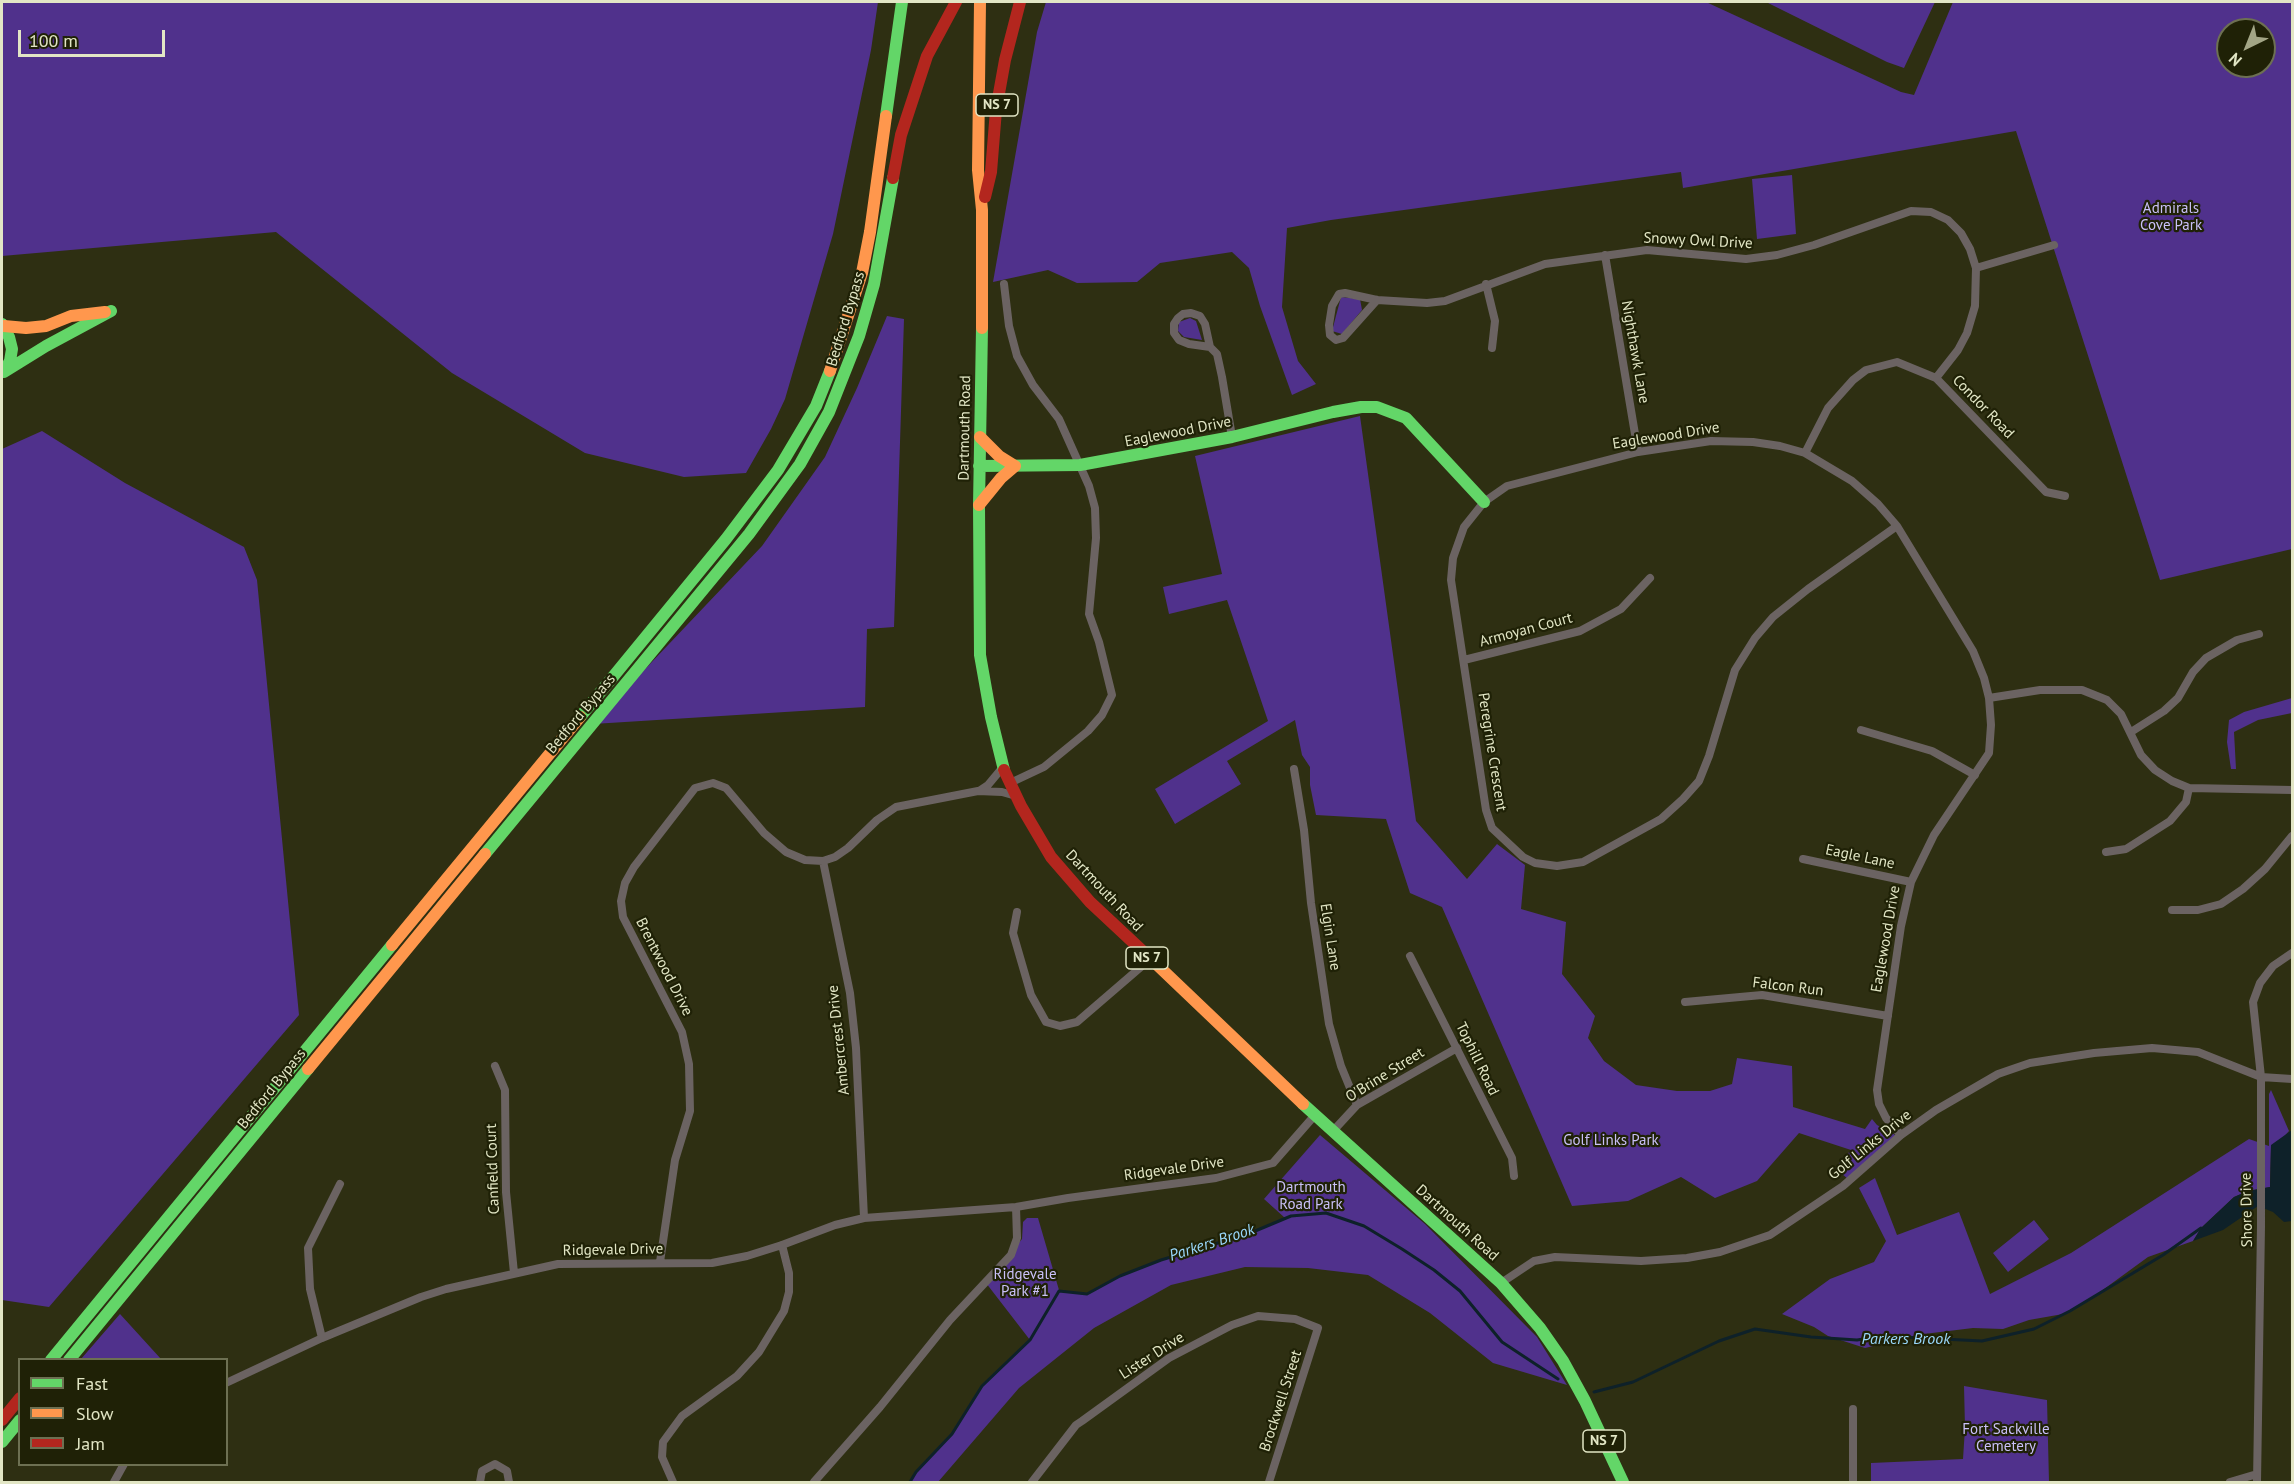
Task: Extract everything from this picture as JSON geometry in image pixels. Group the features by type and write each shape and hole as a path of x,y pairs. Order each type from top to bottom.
{"main road":[{"name":"Bedford Bypass","path":"52,1358 726,539 778,470 816,406 838,352 862,273 870,232 902,2"},
{"name":"Bedford Bypass","path":"70,1358 749,534 800,464 829,412 859,336 874,284 901,135 927,56 956,2"},
{"name":"Dartmouth Road","path":"980,2 978,170 981,210 980,655 1003,767 1016,796 1051,856 1090,902 1315,1115 1501,1283 1540,1328 1563,1361 1585,1401 1623,1482"},
{"name":"Dartmouth Road","path":"981,210 991,172 996,110 1005,60 1020,2"},
{"path":"2,325 26,328 46,326 71,316 111,311 46,346 3,373"},
{"path":"2,325 9,337 12,349 10,361 3,373"},
{"name":"Eaglewood Drive","path":"979,466 1080,465 1232,437 1333,412 1360,407 1377,407 1406,418 1484,502"},
{"path":"979,505 1000,478 1015,466 999,456 980,437"},
{"path":"2,1420 18,1400"},
{"path":"2,1442 18,1422"}],"street":[{"name":"Snowy Owl Drive","path":"1377,300 1344,338 1336,340 1330,336 1332,306 1339,294 1345,293 1377,300 1426,303 1445,301 1545,264 1647,250 1746,259 1777,255 1814,245 1911,211 1931,212 1948,220 1961,233 1970,249 1976,268 1975,306 1967,333 1958,350 1936,378"},
{"path":"1976,268 2054,245"},
{"name":"Nighthawk Lane","path":"1605,255 1638,453"},
{"path":"1004,284 1017,356 1033,385 1059,420 1080,465 1095,508 1096,538 1089,614 1099,642 1112,695 1102,715 1088,731 1044,767 1010,783"},
{"path":"1486,284 1495,321 1492,348"},
{"path":"1210,347 1179,340 1174,333 1174,324 1178,318 1183,314 1191,313 1200,316 1205,324 1210,347 1216,354 1222,377 1232,437"},
{"name":"Condor Road","path":"1805,453 1828,408 1853,380 1866,370 1897,362 1936,378 2046,492 2065,496"},
{"name":"Eaglewood Drive","path":"1484,502 1507,486 1638,453 1711,441 1753,442 1805,453 1852,481 1878,504 1897,526 1973,651 1989,698 1991,725 1989,753 1934,835 1911,882 1901,926 1877,1090 1879,1104 1886,1118 1901,1135"},
{"name":"Peregrine Crescent","path":"1484,502 1464,527 1454,558 1451,580 1486,810 1492,828 1523,857 1535,863 1557,866 1583,862 1661,819 1683,799 1699,781 1710,756 1736,670 1755,638 1773,617 1808,589 1897,526"},
{"name":"Armoyan Court","path":"1464,660 1554,639 1590,626 1621,609 1650,578"},
{"path":"2131,732 2164,711 2178,698 2193,672 2206,658 2237,640 2259,634"},
{"path":"1989,698 2040,690 2082,690 2107,700 2121,714 2141,755 2155,770 2172,781 2189,788 2292,790"},
{"path":"1861,730 1932,751 1975,775"},
{"path":"978,791 988,785 1003,767"},
{"name":"Elgin Lane","path":"1294,769 1329,1024 1341,1066 1357,1105"},
{"name":"Brentwood Drive","path":"660,1262 675,1160 690,1111 689,1064 681,1032 623,917 621,901 625,883 634,867 694,788 713,783 726,788 764,833 786,852 805,860 823,861"},
{"path":"2106,852 2126,849 2170,821 2186,802 2189,788"},
{"path":"823,861 835,857 848,848 877,820 896,807 978,791 1002,792 1016,796"},
{"path":"2172,910 2198,910 2221,904 2243,889 2265,869 2292,836"},
{"name":"Eagle Lane","path":"1803,859 1911,882"},
{"name":"Ambercrest Drive","path":"823,861 851,1004 856,1048 864,1218"},
{"path":"1017,912 1013,933 1031,995 1046,1022 1060,1026 1077,1022 1149,960"},
{"name":"Shore Drive","path":"2257,1478 2262,1226 2261,1077 2253,1002 2260,982 2273,966 2292,953"},
{"name":"Tophill Road","path":"1410,956 1512,1158 1514,1176"},
{"name":"Falcon Run","path":"1685,1002 1762,995 1888,1016"},
{"name":"O'Brine Street","path":"1333,1131 1357,1105 1457,1048"},
{"name":"Golf Links Drive","path":"1501,1283 1534,1261 1555,1257 1641,1261 1687,1258 1720,1252 1770,1234 1843,1186 1901,1135 1964,1093 1998,1074 2030,1063 2094,1053 2152,1048 2198,1052 2261,1077 2292,1079"},
{"name":"Canfield Court","path":"495,1066 506,1090 506,1192 514,1273"},
{"name":"Ridgevale Drive","path":"228,1382 322,1338 421,1297 514,1273 558,1264 712,1263 747,1256 864,1218 1016,1208 1068,1198 1216,1178 1273,1162 1315,1115"},
{"path":"322,1338 310,1289 308,1248 340,1184"},
{"path":"814,1482 880,1407 950,1320 1011,1255 1017,1238 1016,1208"},
{"path":"673,1482 662,1457 663,1442 682,1416 737,1376 759,1352 784,1311 789,1292 789,1274 782,1245"},
{"name":"Lister Drive","path":"1032,1482 1076,1425 1169,1358 1232,1325 1258,1316 1295,1319 1318,1328"},
{"name":"Brockwell Street","path":"1269,1482 1318,1328"},
{"path":"1853,1409 1853,1482"},
{"path":"480,1482 482,1471 495,1464 507,1471 509,1482"},
{"path":"114,1482 123,1466"},
{"path":"2230,1482 2257,1478"}],"green space":[{"path":"2,2 878,2 871,50 833,234 785,399 746,473 684,477 585,453 452,373 276,232 2,256"},
{"name":"Admirals Cove Park","path":"1046,2 1706,2 1901,92 1914,95 1953,2 2292,2 2292,549 2160,580 2016,131 1683,188 1681,172 1287,228 1282,307 1298,361 1316,384 1292,395 1249,268 1232,252 1160,263 1137,282 1077,283 1048,270 993,282 1037,32"},
{"path":"1766,2 1935,2 1904,68 1887,62"},
{"path":"1792,175 1796,234 1757,239 1752,179"},
{"path":"1341,297 1360,299 1362,310 1342,334 1332,331"},
{"path":"887,316 904,319 894,627 867,629 865,707 593,724 762,546 825,457"},
{"path":"1190,318 1196,321 1202,340 1184,337 1178,331 1179,322"},
{"name":"Golf Links Park","path":"1360,416 1416,821 1467,879 1497,844 1525,865 1521,909 1566,922 1562,974 1595,1016 1588,1038 1604,1061 1636,1085 1677,1091 1710,1091 1732,1084 1737,1058 1792,1066 1793,1107 1865,1129 1872,1119 1877,1125 1897,1136 1848,1179 1835,1168 1851,1150 1799,1133 1757,1181 1715,1198 1681,1177 1628,1201 1572,1206 1442,907 1410,893 1386,819 1316,815 1310,785 1310,767 1302,755 1295,720 1227,761 1241,784 1175,824 1155,789 1268,721 1227,600 1169,614 1163,587 1222,574 1195,456"},
{"path":"42,431 125,483 244,547 257,580 299,1015 49,1307 2,1300 2,449"},
{"path":"2292,698 2292,713 2258,720 2234,732 2236,769 2231,769 2227,742 2229,720 2244,712"},
{"path":"2271,1090 2289,1131 2280,1141 2271,1146 2270,1187 2248,1191 2234,1197 2201,1228 2193,1241 2148,1257 2089,1300 2063,1314 2029,1320 2003,1329 1973,1328 1924,1334 1865,1348 1828,1336 1814,1327 1782,1314 1830,1279 1874,1262 1886,1241 1859,1188 1875,1178 1897,1235 1959,1212 1990,1294 2071,1253 2249,1139 2269,1146 2269,1094"},
{"path":"1320,1135 1425,1224 1537,1337 1567,1385 1493,1363 1430,1313 1368,1275 1308,1268 1245,1267 1171,1285 1094,1328 1019,1388 938,1482 910,1482 916,1472 952,1434 982,1386 1030,1340 986,1283 1022,1239 1023,1222 1027,1218 1038,1218 1059,1290 1087,1294 1120,1276 1155,1262 1248,1234 1285,1218 1264,1199"},
{"path":"2034,1220 2049,1239 2008,1272 1993,1253"},
{"path":"120,1314 160,1358 82,1358"},
{"name":"Fort Sackville Cemetery","path":"1964,1386 2047,1400 2049,1482 1871,1482 1871,1463 1963,1459"}],"water":[{"path":"2292,1130 2292,1221 2284,1222 2273,1212 2258,1206 2223,1230 2193,1241 2201,1228 2234,1197 2248,1191 2270,1187 2271,1145"}],"waterway":[{"name":"Parkers Brook","path":"910,1482 916,1472 952,1434 982,1386 1030,1340 1059,1291 1087,1294 1120,1276 1161,1260 1248,1234 1291,1216 1326,1213 1364,1226 1402,1249 1460,1291 1502,1342 1558,1379"},
{"name":"Parkers Brook","path":"1594,1392 1633,1382 1719,1341 1755,1329 1811,1337 1857,1340 1883,1336 1982,1341 2034,1329 2070,1311 2163,1255 2201,1228"}],"traffic: fast":[{"path":"886,116 902,2"},
{"path":"485,854 749,534 800,464 829,412 859,336 874,284 893,178"},
{"path":"4,372 111,311"},
{"path":"2,324 12,349 10,361 5,370"},
{"path":"982,328 979,505 980,655 991,717 1004,770"},
{"path":"580,717 726,539 778,470 816,406 830,371"},
{"path":"979,466 1080,465 1232,437 1333,412 1361,407 1377,407 1406,418 1484,502"},
{"path":"53,1358 392,945"},
{"path":"71,1358 308,1069"},
{"path":"1303,1104 1501,1283 1540,1328 1563,1361 1585,1401 1623,1482"},
{"path":"2,1442 18,1422"}],"traffic: slow":[{"path":"980,2 978,170 982,210 982,328"},
{"path":"830,371 862,273 886,116"},
{"path":"4,326 26,328 46,326 71,316 105,312"},
{"path":"979,505 1001,478 1015,466 999,456 980,437"},
{"path":"392,945 580,717"},
{"path":"308,1069 485,854"},
{"path":"1151,959 1303,1104"}],"traffic: jam":[{"path":"893,178 901,135 927,56 956,2"},
{"path":"985,197 991,172 996,110 1005,60 1020,2"},
{"path":"1004,770 1021,806 1051,857 1090,902 1151,959"},
{"path":"2,1420 18,1400"}],"park label":[{"name":"Dartmouth Road Park","path":"1311,1196"},
{"name":"Ridgevale Park #1","path":"1025,1284"}]}
